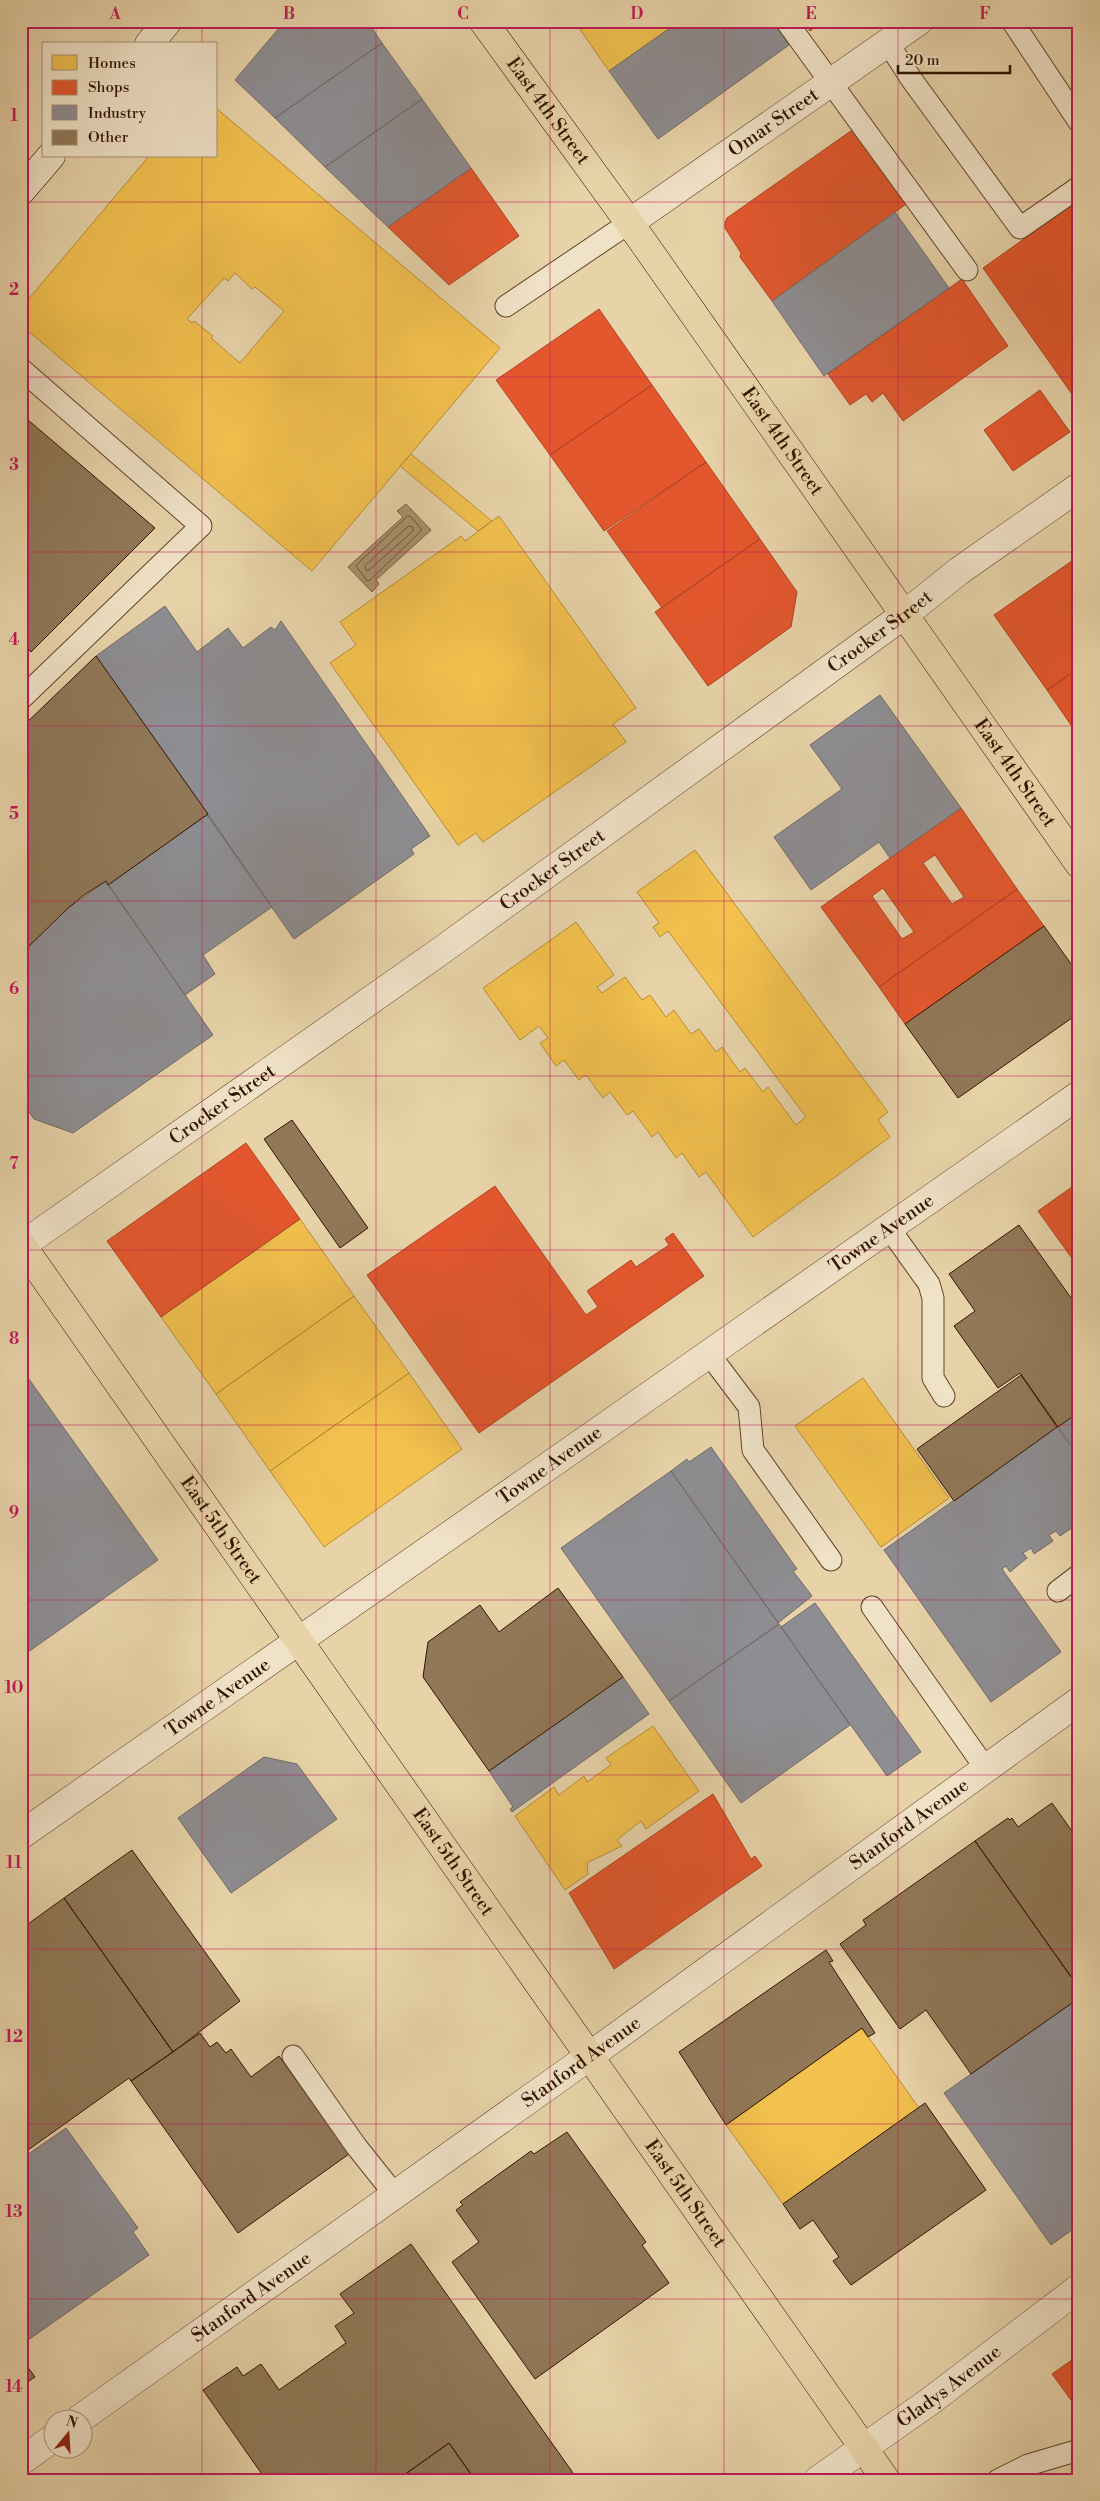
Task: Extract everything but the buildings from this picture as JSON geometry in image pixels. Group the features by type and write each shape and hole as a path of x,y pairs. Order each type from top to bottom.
{"main road":[{"name":"East 4th Street","path":"484,21 630,223 1079,864"},
{"name":"East 5th Street","path":"22,1245 886,2480"}],"street":[{"path":"151,42 168,21"},
{"name":"Omar Street","path":"630,223 919,21"},
{"path":"21,191 49,158"},
{"name":"Crocker Street","path":"22,1245 442,950 904,615 959,571 1079,487"},
{"name":"Towne Avenue","path":"21,1835 1079,1095"},
{"name":"Stanford Avenue","path":"92,2410 589,2056 1079,1702"},
{"name":"Gladys Avenue","path":"818,2480 929,2402 1079,2288"},
{"path":"21,2461 42,2446"}],"lane":[{"path":"786,21 966,270"},
{"path":"1012,21 1079,122"},
{"path":"888,43 912,80 1020,228 1079,187"},
{"path":"506,306 630,223"},
{"path":"21,369 201,526 21,699"},
{"path":"889,1228 929,1284 934,1298 933,1378 944,1396"},
{"path":"709,1354 749,1407 753,1450 831,1560"},
{"path":"1058,1591 1079,1575"},
{"path":"872,1607 986,1769"},
{"path":"293,2056 356,2146 395,2195"},
{"path":"998,2480 1028,2464 1079,2450"}],"water":[{"path":"406,504 431,530 376,580 379,584 372,592 348,567 403,517 397,511"}]}
